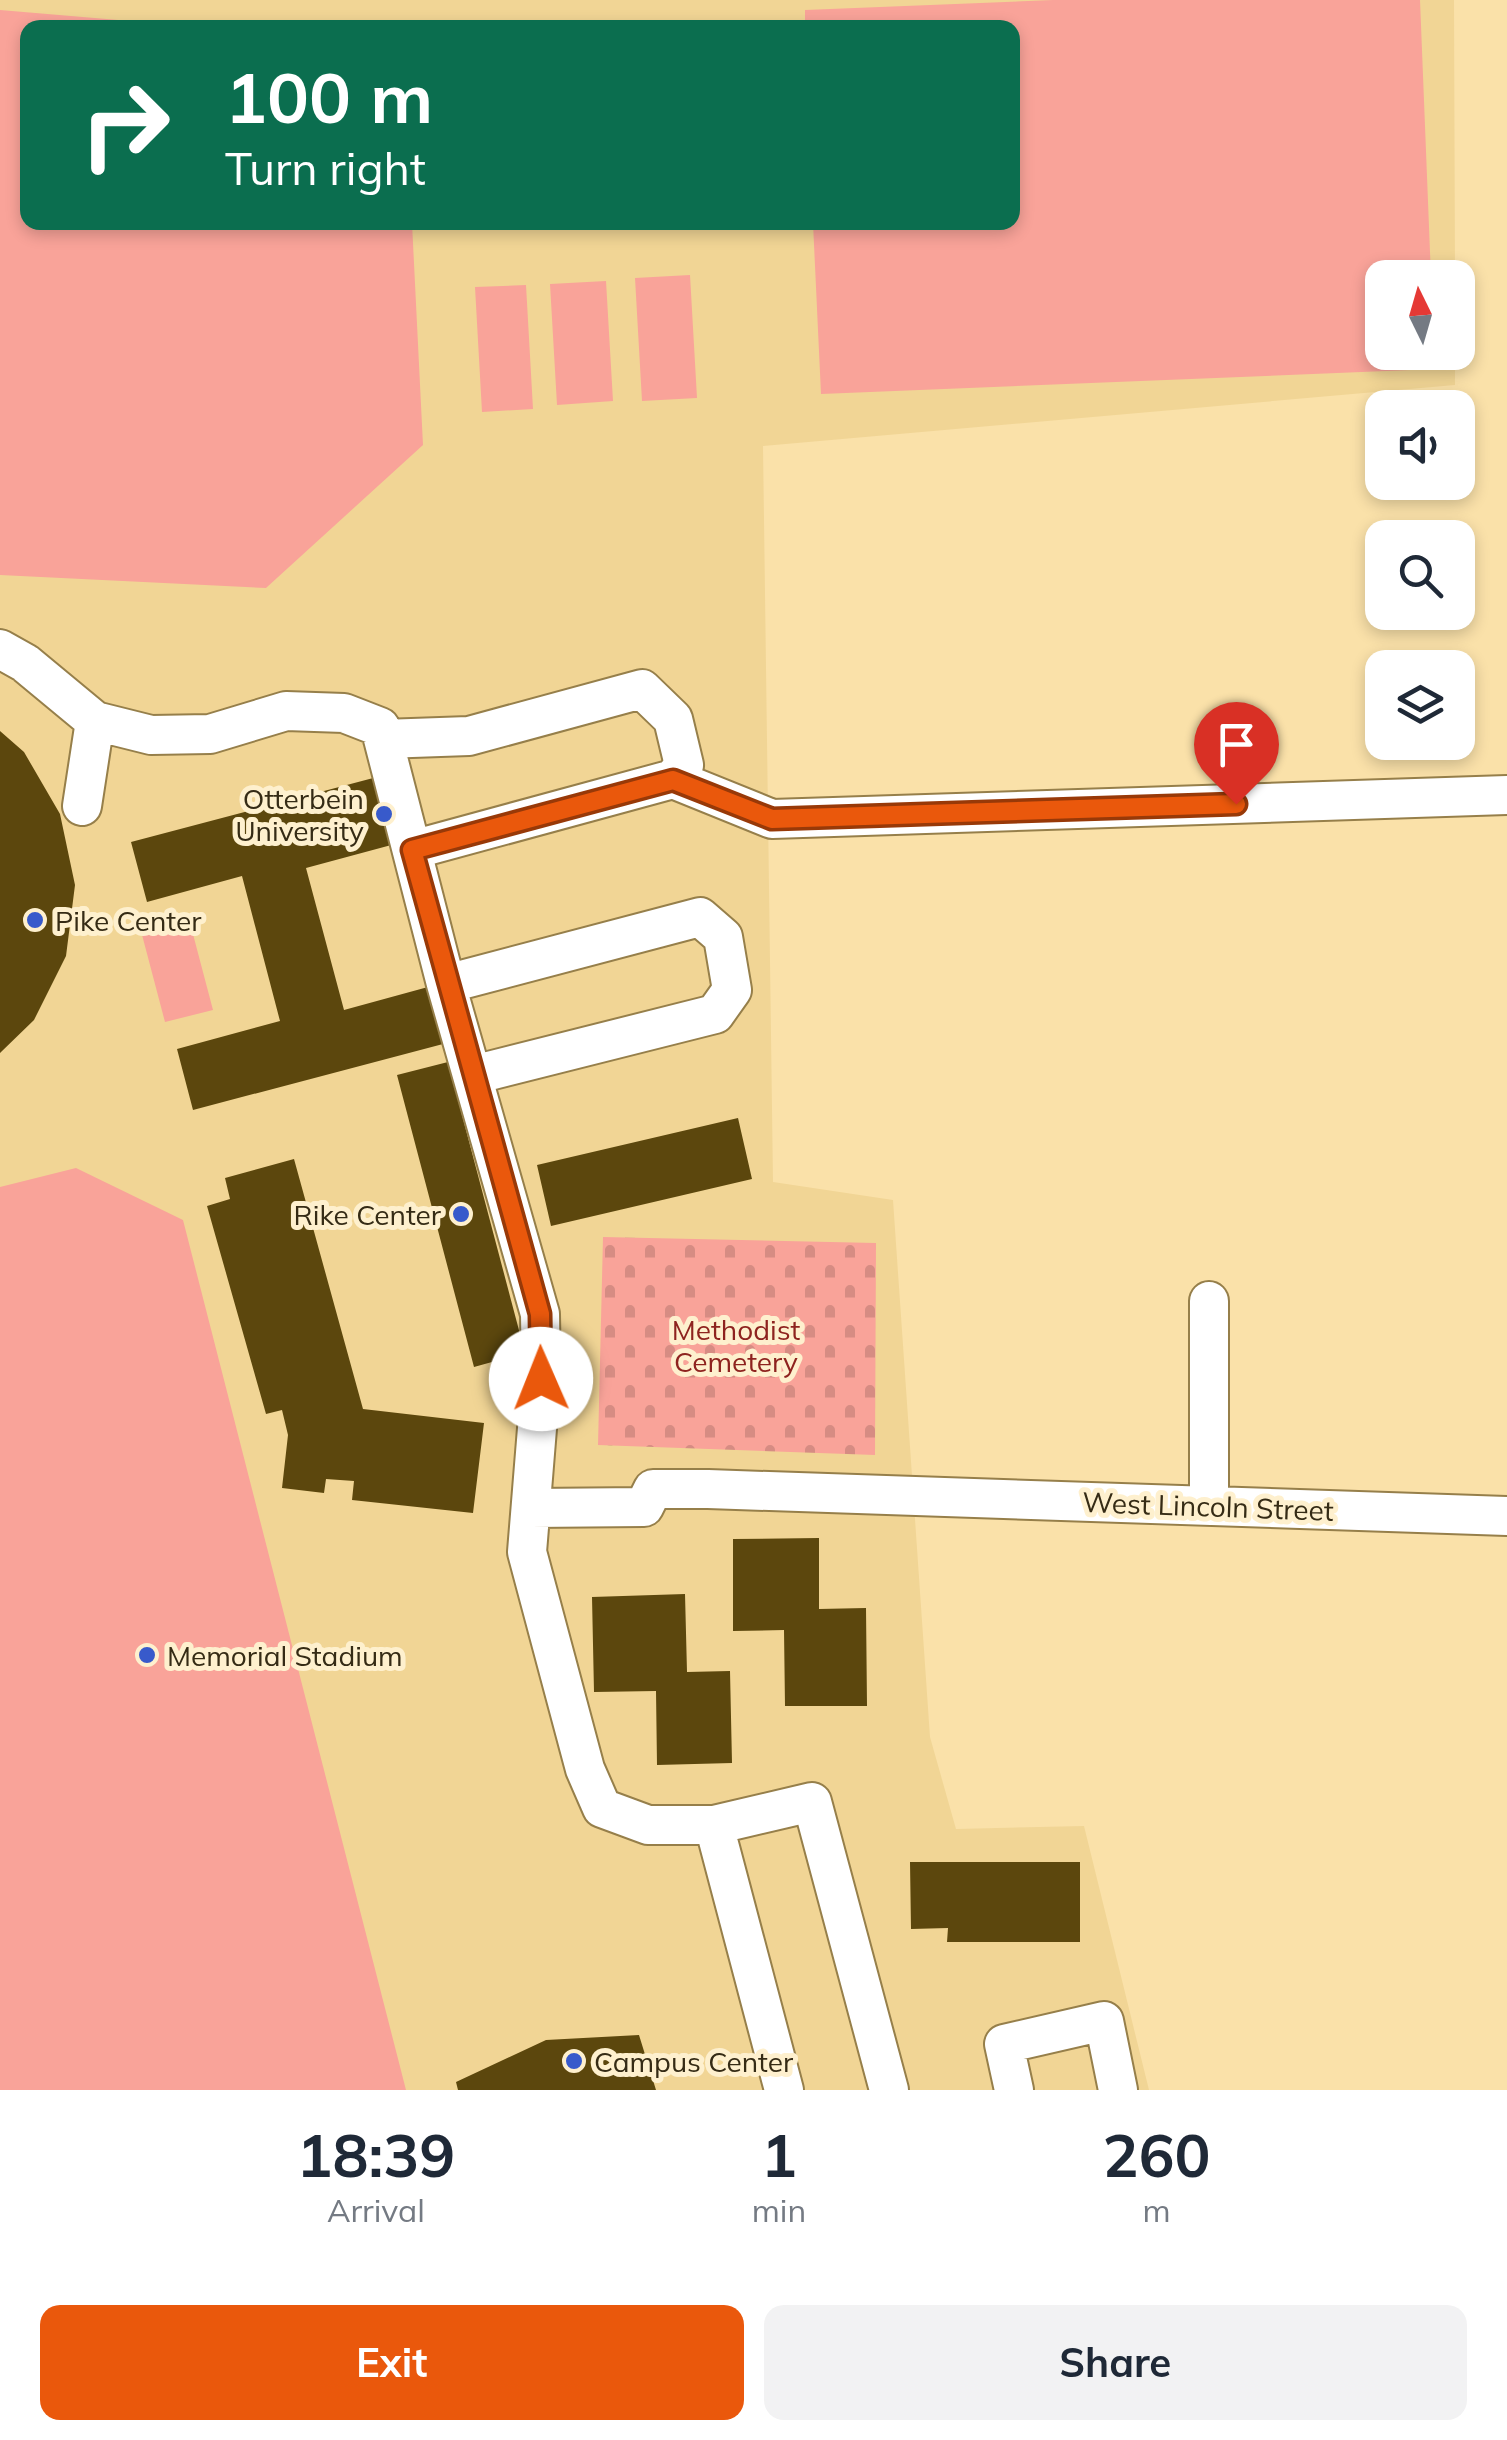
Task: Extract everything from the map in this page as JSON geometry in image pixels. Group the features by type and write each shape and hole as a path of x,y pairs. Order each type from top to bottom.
{"street":[{"path":"0,650 25,663 95,721 151,736 210,734 286,711 344,713 380,726 446,984 540,1314 541,1379 527,1552 586,1770 602,1808 648,1825 714,1825 812,1802 889,2090"},
{"path":"383,738 469,736 642,689 673,719 684,765 673,780"},
{"path":"82,806 95,721"},
{"path":"412,850 673,780 772,819 1507,796"},
{"path":"446,984 700,916 723,938 732,990 715,1014 472,1076"},
{"path":"1208,1301 1210,1506"},
{"name":"West Lincoln Street","path":"530,1508 644,1507 653,1489 908,1494 1507,1516"},
{"path":"714,1825 784,2090"},
{"path":"1014,2090 1004,2044 1104,2021 1118,2090"}],"shaded area":[{"name":"Otterbein University","path":"0,0 1454,0 1455,260 1365,260 1365,370 1455,370 1455,385 763,446 773,1182 893,1200 930,1737 956,1829 1084,1826 1149,2090 0,2090"}],"green space":[{"path":"1053,0 1420,0 1430,260 1365,260 1365,370 1410,370 821,394 813,230 1020,230 1020,20 805,20 805,10"},
{"path":"0,10 118,20 20,20 20,230 412,230 423,445 266,588 0,575"},
{"path":"690,275 697,398 642,401 635,278"},
{"path":"606,281 613,401 557,405 550,284"},
{"path":"526,285 533,409 482,412 475,287"},
{"path":"189,919 213,1010 165,1022 141,931"},
{"name":"Memorial Stadium","path":"76,1168 183,1220 406,2090 0,2090 0,1187"},
{"name":"Methodist Cemetery","path":"603,1237 876,1243 875,1455 598,1445"}],"building":[{"name":"Pike Center","path":"0,731 24,752 60,814 75,885 66,956 34,1020 0,1053"},
{"path":"377,777 395,844 306,868 344,1010 428,987 443,1044 193,1110 177,1049 280,1021 242,876 147,902 131,842"},
{"name":"Rike Center","path":"448,1062 525,1353 474,1367 397,1075"},
{"path":"738,1118 752,1179 551,1226 537,1165"},
{"path":"294,1159 363,1409 484,1423 473,1513 352,1500 354,1481 326,1479 324,1493 282,1488 288,1435 282,1410 266,1414 207,1206 230,1199 225,1178"},
{"path":"819,1538 819,1609 866,1608 867,1706 785,1706 784,1630 733,1631 733,1539"},
{"path":"685,1594 687,1672 730,1671 732,1763 657,1765 656,1691 594,1692 592,1597"},
{"path":"910,1862 1080,1862 1080,1942 947,1942 948,1928 911,1929"},
{"name":"Campus Center","path":"639,2035 656,2090 458,2090 456,2082 546,2040"}],"place":[{"name":"Otterbein University","path":"384,814"},
{"name":"Pike Center","path":"35,920"},
{"name":"Rike Center","path":"461,1214"},
{"name":"Memorial Stadium","path":"147,1655"},
{"name":"Campus Center","path":"574,2061"}],"route":[{"path":"541,1379 540,1314 412,850 673,780 772,819 1236,804"}]}
